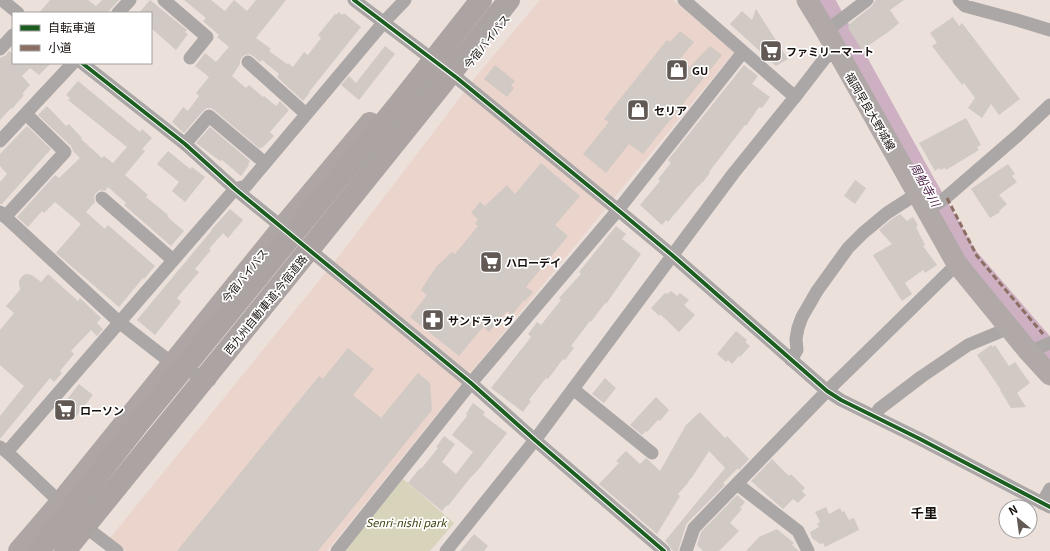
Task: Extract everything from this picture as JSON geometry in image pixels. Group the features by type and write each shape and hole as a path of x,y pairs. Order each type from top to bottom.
{"highway":[{"name":"今宿バイパス","path":"19,551 61,502 283,227 470,0"},
{"name":"西九州自動車道;今宿道路","path":"39,551 138,424 384,123 481,0"},
{"name":"西九州自動車道;今宿道路","path":"65,551 416,118 509,0"},
{"name":"今宿バイパス","path":"77,551 210,380 520,0"}],"main road":[{"name":"福岡早良大野城線","path":"807,0 834,25 837,50 929,201 957,264 1029,352 1050,375"}],"street":[{"path":"2,0 17,12"},
{"path":"119,12 130,0"},
{"path":"164,0 207,38 190,58"},
{"path":"354,0 427,54 618,210 828,391 841,400 875,416 1046,505 1050,489"},
{"path":"117,551 92,532 4,449 119,322 235,189 246,186 384,22 405,0"},
{"path":"684,0 795,96"},
{"path":"834,25 867,0"},
{"path":"959,0 965,6 1050,30"},
{"path":"0,49 12,36"},
{"path":"446,551 535,440 733,174 825,58 837,50"},
{"path":"338,551 471,383 618,210 743,52"},
{"path":"248,62 306,114"},
{"path":"0,141 72,64"},
{"path":"83,64 185,144 235,189 471,383 664,551"},
{"path":"791,360 797,350 796,339 802,317 817,291 848,248 863,233 887,213 929,201 1017,136 1050,105"},
{"path":"26,114 65,152 3,214 119,322 173,364 210,380"},
{"path":"185,144 209,116 265,163"},
{"path":"102,198 173,260"},
{"path":"686,551 694,528 828,391 957,264"},
{"path":"875,416 878,409 968,345 1009,328"},
{"path":"1029,352 1049,343"},
{"path":"573,389 652,453"},
{"path":"737,484 798,531 808,551"}],"shaded area":[{"path":"540,0 673,0 734,52 454,393 327,551 126,551 110,538 336,260 478,74"}],"green space":[{"name":"Senri-nishi park","path":"403,479 454,523 430,551 345,551"}],"building":[{"path":"50,0 88,0 96,6 102,0 119,0 108,12 40,12"},
{"path":"150,0 187,30 185,32 188,34 176,50 152,29 152,12 140,12"},
{"path":"184,0 211,0 225,11 234,0 247,11 256,0 286,0 256,38 271,49 269,51 293,67 304,52 308,55 321,38 318,35 335,14 336,15 339,12 342,15 344,13 361,27 303,101 277,77 279,74 262,60 260,62 249,54 242,57 240,64 232,76 246,88 249,85 276,106 280,101 289,110 270,132 274,136 260,149 211,108 207,108 203,111 184,133 172,122 183,107 188,111 199,96 196,93 209,77 195,66 205,53 216,62 229,47 217,37 219,35 203,21 206,18"},
{"path":"876,0 904,0 890,10 899,23 862,50 848,28 848,25 872,6"},
{"path":"756,9 788,59 776,66 730,24 742,11 752,20"},
{"path":"953,17 959,26 962,23 1020,99 999,115 991,104 982,118 968,108 975,98 964,83 962,85 932,46 937,43 930,33"},
{"path":"680,31 694,42 680,59 690,67 710,46 722,55 643,154 629,144 606,173 583,154 609,122 604,119 667,40 670,42"},
{"path":"385,46 395,54 359,100 341,85 349,76 356,83"},
{"path":"9,51 12,53 12,64 50,64 39,75 30,68 22,76 30,85 12,109 11,108 0,120 0,58 6,55"},
{"path":"495,65 515,81 511,85 514,88 507,97 484,79"},
{"path":"744,65 758,76 752,84 770,97 762,108 759,107 702,183 668,222 666,220 662,225 640,205 660,181 658,179 671,163 668,160"},
{"path":"78,81 140,132 142,129 152,138 142,149 145,151 125,175 148,195 146,197 168,215 167,216 172,221 184,231 171,246 124,205 126,203 108,187 105,191 100,190 96,193 94,197 95,202 86,212 105,229 108,225 155,266 119,307 56,253 81,224 55,202 44,213 42,211 28,227 17,217 55,175 59,178 80,158 73,151 71,146 38,115 47,106 66,126 69,124 82,138 81,139 102,158 104,156 113,163 127,147 68,100 70,98 66,95"},
{"path":"966,118 981,145 977,147 979,150 946,170 945,168 940,170 939,168 935,171 919,143"},
{"path":"27,126 51,149 2,204 0,204 0,182 7,174 0,166 0,154"},
{"path":"210,127 250,161 248,164 249,165 241,176 222,160 220,161 196,143"},
{"path":"168,151 190,169 192,167 205,177 185,202 172,191 179,182 157,164"},
{"path":"541,163 580,196 555,225 568,236 526,287 533,292 525,301 524,300 512,315 507,311 489,332 483,327 459,356 410,317 427,295 421,290 436,267 452,252 455,254 478,226 475,224 478,219 471,213 480,202 485,206 507,185 515,194"},
{"path":"1008,164 1015,174 1012,176 1017,182 999,195 1007,204 999,211 1000,212 990,218 971,189"},
{"path":"855,180 866,188 855,204 844,196"},
{"path":"230,209 243,220 228,238 223,233 209,249 211,250 195,269 199,272 177,298 181,302 155,335 137,320"},
{"path":"900,214 907,221 913,217 918,225 916,227 925,245 923,246 937,265 925,273 923,270 905,283 912,294 902,301 873,255 892,244 879,230"},
{"path":"616,226 626,234 622,239 641,254 606,304 605,303 571,346 574,348 565,360 563,359 548,379 546,378 529,400 531,401 523,412 491,388 531,337 528,334 537,322 541,325 561,300 559,298 581,274 579,272"},
{"path":"26,274 32,275 41,282 48,274 78,301 80,298 101,318 97,323 103,329 97,336 91,330 71,351 74,354 60,371 62,373 54,382 50,378 0,439 0,416 24,386 0,365 0,330 14,313 6,306 20,290 19,281 22,276"},
{"path":"671,291 677,296 680,293 689,300 684,305 695,315 679,332 660,314 659,316 651,308 665,293 667,294"},
{"path":"736,331 747,340 745,342 750,346 732,364 728,360 726,362 717,354"},
{"path":"991,345 993,347 995,345 1009,366 1015,362 1030,383 1017,393 1026,407 1011,408 1001,390 977,355"},
{"path":"348,348 374,369 353,395 381,418 418,373 430,383 432,410 318,551 177,551 319,376 323,379"},
{"path":"605,378 616,388 604,403 592,394"},
{"path":"79,384 93,395 72,422 58,411"},
{"path":"656,397 669,410 660,421 658,420 647,432 646,431 642,435 630,425"},
{"path":"473,403 485,412 483,415 507,433 448,506 447,505 442,511 408,483 438,448 436,447 444,436 455,444 442,462 456,474 473,452 452,435 467,416 466,414"},
{"path":"700,412 725,438 727,436 749,459 739,470 738,468 723,483 725,485 688,522 678,551 674,551 665,541 725,468 709,451 691,479 678,494 680,496 657,534 599,484 619,463 616,461 626,451 640,464 646,458 660,471 686,425"},
{"path":"772,459 789,476 791,474 805,488 802,491 806,495 798,503 793,499 783,509 751,481"},
{"path":"737,495 745,502 740,508 742,509 730,523 739,531 719,551 703,551 697,545 701,532"},
{"path":"826,507 829,514 840,508 842,512 844,511 849,520 854,518 859,530 825,547 823,543 820,544 812,538 810,532 819,527 817,524 820,522 815,512"},
{"path":"777,529 794,543 792,545 799,551 746,551 759,537"},
{"path":"474,534 488,546 484,551 460,551"}],"waterway":[{"name":"周船寺川","path":"823,0 966,256 1050,353"}],"marked path":[{"path":"947,198 977,256 1043,334"}],"cycle path":[{"path":"354,0 457,78 618,210 672,255 827,391 841,400 920,439 1050,507"},
{"path":"83,64 185,144 235,189 471,383 664,551"}],"place":[{"name":"ファミリーマート","path":"771,51"},
{"name":"GU","path":"677,70"},
{"name":"セリア","path":"638,110"},
{"name":"ハローデイ","path":"491,262"},
{"name":"サンドラッグ","path":"433,320"},
{"name":"ローソン","path":"65,410"}],"district":[{"name":"千里","path":"924,512"}]}
